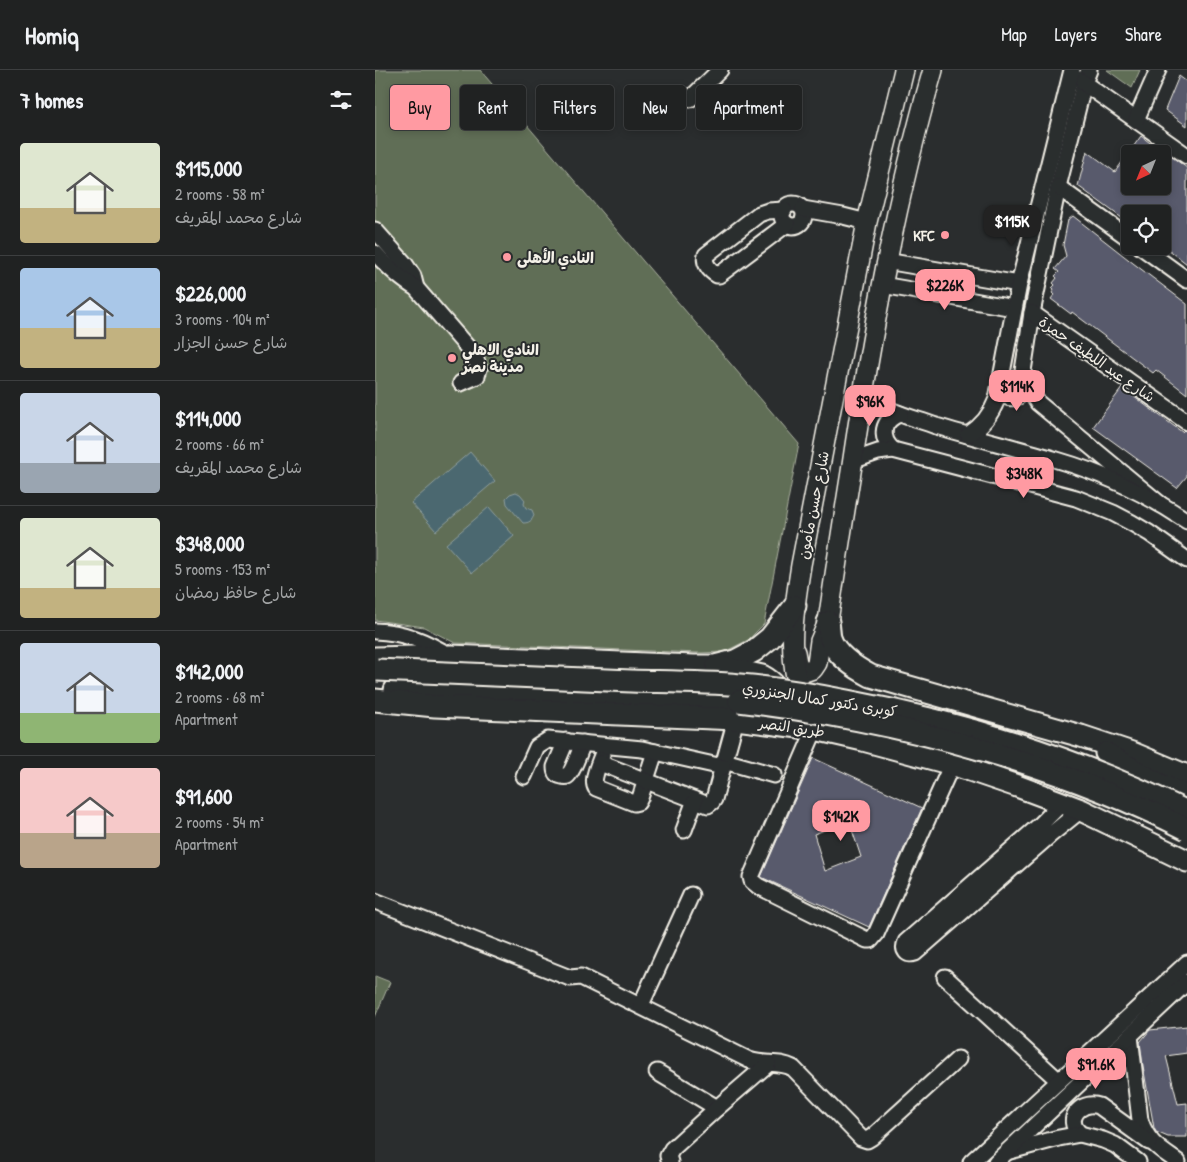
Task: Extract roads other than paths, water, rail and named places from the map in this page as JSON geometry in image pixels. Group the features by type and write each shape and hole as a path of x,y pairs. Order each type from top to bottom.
{"highway":[{"path":"715,666 735,661 754,651 770,638 795,606"},
{"path":"828,622 830,638 838,652 849,663 864,672 879,678 1081,736 1132,753 1187,776"},
{"path":"376,675 451,656 715,666 762,676 773,683 781,695 782,703 775,724"},
{"name":"كوبرى دكتور كمال الجنزوري","path":"376,675 741,685 825,697 908,714 991,735 1077,764 1187,812"},
{"name":"كوبرى دكتور كمال الجنزوري","path":"376,675 435,690 739,702 822,713 921,734 986,751 1116,796 1187,829"},
{"path":"863,740 879,678"},
{"name":"طريق النصر","path":"375,700 435,706 736,719 819,730 952,764 1071,807 1107,822 1187,861"},
{"path":"1081,736 1137,772 1187,797"},
{"path":"1107,822 1145,830 1187,846"}],"main road":[{"name":"شارع حسن مأمون","path":"819,730 799,689 793,665 795,606 801,565 867,222 904,70"},
{"name":"شارع حسن مأمون","path":"793,641 798,666 807,671 813,669 817,663 819,642 828,622 863,389 881,285 909,158 933,70"}],"street":[{"path":"690,99 720,70"},
{"path":"1136,120 1158,70"},
{"path":"968,436 989,416 994,408 1019,284 1071,72 1087,77 1136,120 1187,156"},
{"path":"1087,77 1058,187 1032,313 1023,372 1026,385 1038,403 1160,504"},
{"path":"1058,187 1121,232"},
{"path":"785,217 768,211 759,214 705,255 705,263 714,274 719,275 785,217 788,205 794,204 803,209 867,222"},
{"path":"375,230 405,264 413,276 416,288"},
{"path":"375,253 398,276 416,288 475,356 479,370 477,376 461,382"},
{"path":"1152,255 1187,280"},
{"path":"886,261 1019,284"},
{"path":"881,285 1014,308"},
{"name":"شارع عبد اللطيف حمزة","path":"1032,313 1187,422"},
{"path":"999,390 1005,396 1013,398 1020,395 1026,385"},
{"path":"863,389 876,402 900,414 1086,470 1130,489 1187,520"},
{"path":"893,450 885,440 885,426 894,416 900,414"},
{"path":"852,461 878,452 893,450 1059,493 1095,505 1119,516 1149,533 1187,560"},
{"path":"375,631 411,636 451,656"},
{"path":"600,763 708,805 712,802 736,719"},
{"path":"819,730 751,877 752,881 758,886 867,940 871,940 876,934 952,764"},
{"path":"523,776 537,747 548,740 642,749 774,775"},
{"path":"565,742 555,767 555,772 563,777 569,775 583,743"},
{"path":"605,746 594,786 634,804 638,802 655,752"},
{"path":"684,830 695,800"},
{"path":"941,921 993,875 1039,825 1071,807"},
{"path":"641,1005 691,895"},
{"path":"375,901 569,978 581,977 749,1060 758,1063 786,1064 793,1068 861,1138 867,1140 877,1134 958,1059"},
{"path":"971,1162 1187,964"},
{"path":"945,977 1059,1081"},
{"path":"1001,1157 1187,982"},
{"path":"1130,1036 1140,1120 1154,1146"},
{"path":"670,1162 668,1156 670,1152 768,1064"},
{"path":"657,1072 717,1108"},
{"path":"1080,1134 1075,1129 1075,1114 1086,1105 1099,1106 1178,1162"},
{"path":"1001,1157 1059,1138 1080,1134 1103,1140 1138,1162"}],"water":[{"path":"470,452 495,481 436,531 411,503"},
{"path":"516,492 525,500 526,508 532,510 534,515 529,522 523,523 507,504 506,498"},
{"path":"489,507 514,536 472,573 446,544"}],"place":[{"name":"KFC","path":"945,235"},
{"name":"النادي الأهلى","path":"507,257"},
{"name":"النادي الاهلي مدينة نصر","path":"452,358"}]}
